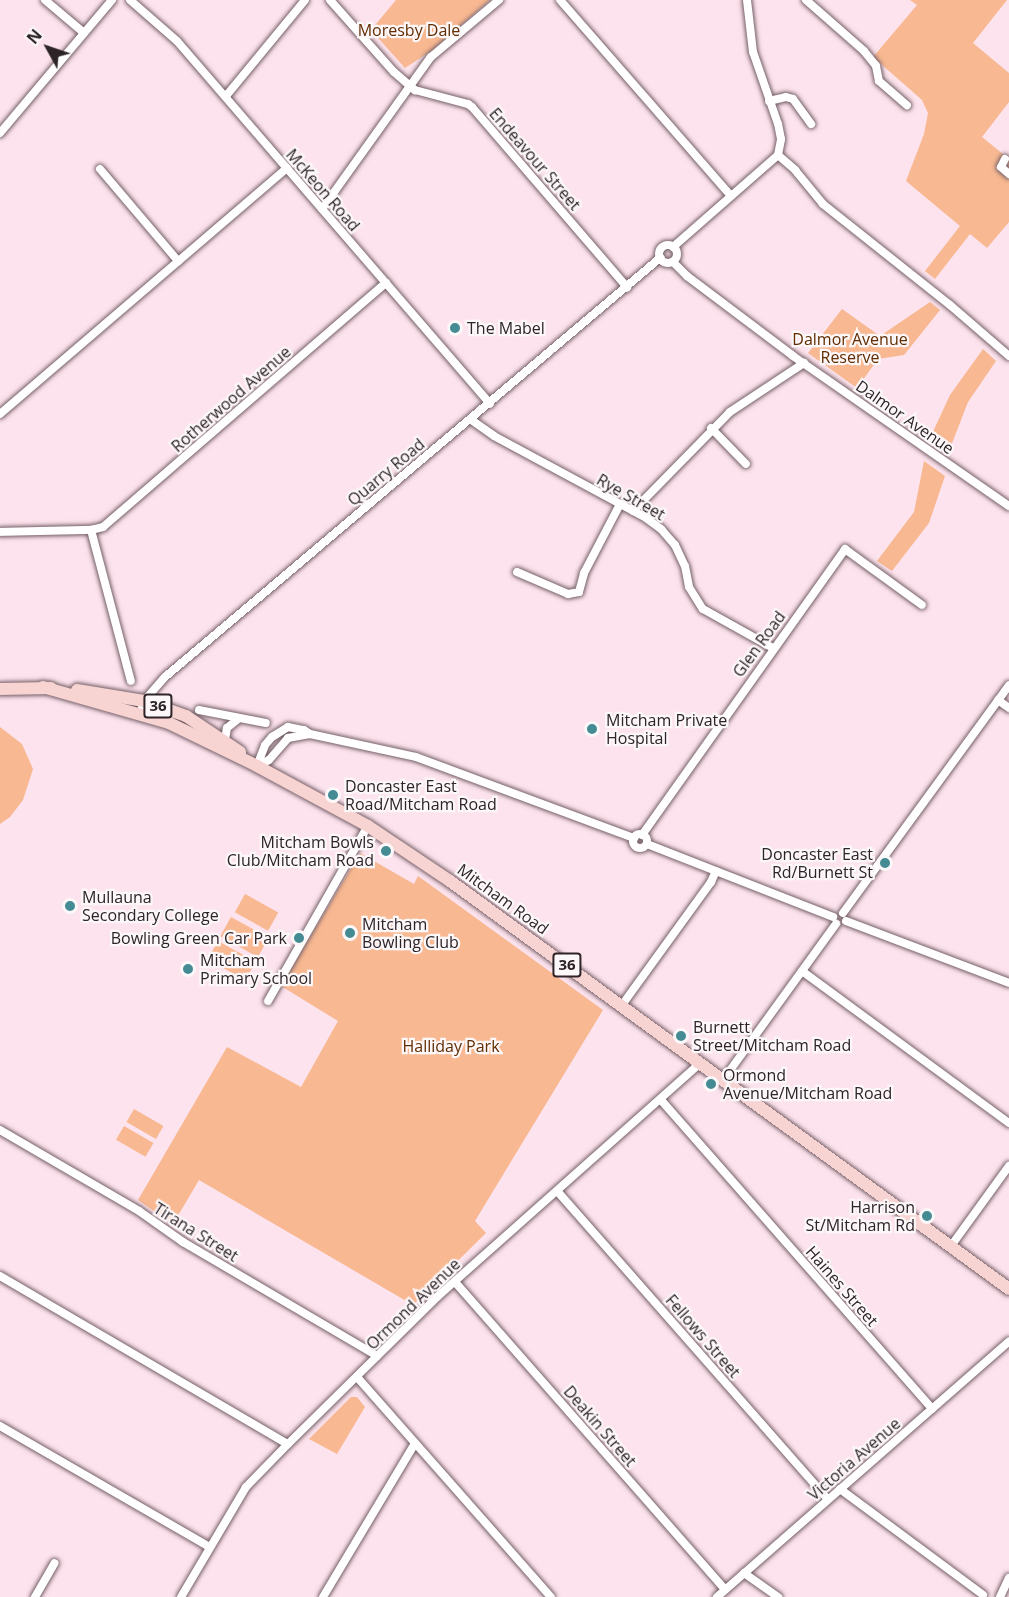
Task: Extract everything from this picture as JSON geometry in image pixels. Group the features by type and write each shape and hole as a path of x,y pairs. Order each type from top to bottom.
{"main road":[{"name":"Mitcham Road","path":"43,687 169,723 257,766 368,826 450,881 622,1005 1009,1289"},
{"name":"Mitcham Road","path":"0,689 43,687 144,700 186,716 225,740 257,766"}],"street":[{"path":"45,0 84,33"},
{"path":"0,133 112,0"},
{"name":"McKeon Road","path":"130,0 177,41 490,404"},
{"path":"226,96 304,0"},
{"name":"Endeavour Street","path":"330,0 394,72 410,85 423,93 472,107 627,286"},
{"path":"322,209 431,57 499,0"},
{"path":"560,0 731,196"},
{"path":"747,0 753,52 781,139 778,155 795,170 823,204 950,305 1009,356"},
{"path":"808,1 864,51 876,66 879,81 907,105"},
{"path":"769,101 786,96 793,99 811,124"},
{"name":"Quarry Road","path":"140,714 144,700 165,677 660,258 662,248 673,247 778,155"},
{"path":"1005,159 1001,167 1009,174"},
{"path":"0,414 287,168"},
{"path":"100,169 178,261"},
{"path":"660,258 664,262 672,262 676,254 673,247"},
{"name":"Dalmor Avenue","path":"672,262 687,276 804,363 1009,506"},
{"name":"Rotherwood Avenue","path":"91,530 103,527 386,283"},
{"path":"633,511 711,428 730,412 804,363"},
{"name":"Rye Street","path":"471,419 494,436 633,511 661,529 675,545 685,566 689,587 703,609 773,648"},
{"path":"711,428 746,464"},
{"path":"517,572 568,594 579,592 584,573 620,506"},
{"path":"0,532 91,530 131,681"},
{"name":"Glen Road","path":"642,835 844,549 922,605"},
{"path":"634,838 633,843 639,848 647,844 843,924 844,917 1009,685"},
{"path":"998,700 1009,708"},
{"path":"199,710 266,723"},
{"path":"225,740 226,728 238,719"},
{"path":"257,766 265,745 279,733 288,728 304,730 310,734 416,757 634,838 642,835 646,837 647,844"},
{"path":"257,766 269,760 288,738 310,734"},
{"path":"268,1001 368,826"},
{"path":"622,1005 711,882 716,871"},
{"path":"844,917 1009,983"},
{"path":"723,1080 802,971 835,920"},
{"path":"802,971 1009,1123"},
{"name":"Ormond Avenue","path":"181,1597 246,1487 455,1282 700,1064"},
{"name":"Haines Street","path":"661,1100 932,1409"},
{"name":"Tirana Street","path":"0,1130 139,1211 183,1242 377,1356"},
{"path":"951,1246 1009,1166"},
{"name":"Fellows Street","path":"558,1192 828,1499"},
{"path":"0,1276 288,1444"},
{"name":"Deakin Street","path":"455,1282 725,1589"},
{"name":"Victoria Avenue","path":"717,1597 1009,1341"},
{"path":"357,1377 550,1597"},
{"path":"0,1426 210,1547"},
{"path":"323,1597 415,1443"},
{"path":"840,1489 983,1595"},
{"path":"35,1597 55,1563"},
{"path":"744,1573 778,1597"},
{"path":"1000,1597 1009,1578"}],"green space":[{"name":"Moresby Dale","path":"396,0 490,0 434,49 405,68 371,30"},
{"path":"910,0 1007,0 973,43 1009,73 1009,102 982,137 1009,159 1009,222 987,248 970,234 935,279 925,271 960,226 906,181 924,134 928,113 922,100 873,57 917,5"},
{"name":"Dalmor Avenue Reserve","path":"930,302 940,310 904,355 878,359 857,388 808,353 842,309 880,336"},
{"path":"983,349 996,361 968,402 949,451 931,436 950,395"},
{"path":"924,461 945,476 929,523 892,571 877,561 914,512"},
{"path":"0,727 22,744 33,769 23,800 10,817 0,824"},
{"name":"Halliday Park","path":"360,853 414,884 418,876 603,1010 475,1221 486,1233 413,1305 199,1180 173,1224 138,1200 227,1047 301,1087 338,1021 281,986"},
{"path":"245,894 278,912 268,931 235,912"},
{"path":"231,917 269,938 258,957 220,936"},
{"path":"218,941 256,962 245,980 208,959"},
{"path":"134,1109 163,1126 156,1139 127,1122"},
{"path":"124,1126 153,1143 145,1157 116,1140"},
{"path":"351,1397 357,1397 365,1407 337,1454 309,1439"}],"place":[{"name":"The Mabel","path":"455,328"},
{"name":"Mitcham Private Hospital","path":"592,729"},
{"name":"Doncaster East Road/Mitcham Road","path":"333,795"},
{"name":"Mitcham Bowls Club/Mitcham Road","path":"386,851"},
{"name":"Doncaster East Rd/Burnett St","path":"885,863"},
{"name":"Mullauna Secondary College","path":"70,906"},
{"name":"Mitcham Bowling Club","path":"350,933"},
{"name":"Bowling Green Car Park","path":"299,938"},
{"name":"Mitcham Primary School","path":"188,969"},
{"name":"Burnett Street/Mitcham Road","path":"681,1036"},
{"name":"Ormond Avenue/Mitcham Road","path":"711,1084"},
{"name":"Harrison St/Mitcham Rd","path":"927,1216"}]}
